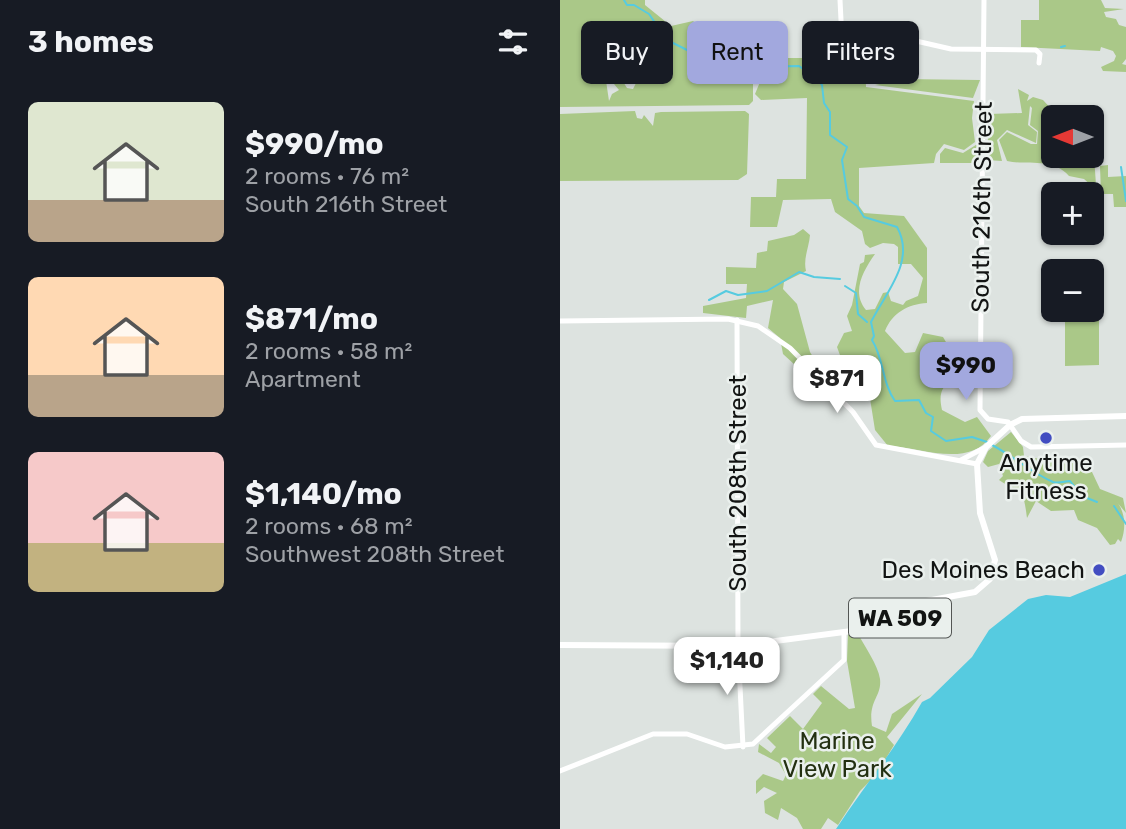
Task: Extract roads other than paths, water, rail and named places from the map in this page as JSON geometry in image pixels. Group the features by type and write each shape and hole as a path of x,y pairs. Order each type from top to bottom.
{"main road":[{"path":"840,0 839,37 842,40 916,41 946,49 1038,51 1039,63"},
{"name":"South 216th Street","path":"984,0 979,396 982,414 988,419 1001,420 1010,425"},
{"path":"560,321 737,320 758,326 783,342 853,412 876,445 977,464"},
{"name":"South 208th Street","path":"737,320 737,646 743,747"},
{"name":"WA 509","path":"560,645 737,646 890,625 926,600 975,592 990,579 995,561 980,513 977,464 986,447 1010,425 1028,418 1126,416"},
{"path":"1010,425 1026,444 1038,448 1126,445"},
{"path":"951,460 965,459 986,447"},
{"path":"560,771 653,734 680,733 725,747 743,747 759,740 844,660 844,632"}],"water":[{"path":"1126,574 1126,829 836,829 922,702 930,698 972,657 989,630 1028,599 1046,595 1070,597"}],"waterway":[{"path":"624,0 627,5 634,5 649,14 667,40 705,59 716,56 725,48 735,51 744,46 750,50 751,64 755,67 799,66 822,85 824,103 830,112 830,135 847,147 842,160 848,199 864,217 897,227 902,240 903,252 897,276 871,322 874,336 872,340 891,394 895,401 919,400 926,413 933,417 931,431 946,441 972,437 987,442"},
{"path":"1061,47 1065,46"},
{"path":"1121,167 1126,201"},
{"path":"709,300 726,291 738,295 767,291 799,272 814,277 840,279"},
{"path":"845,286 856,293 858,314 867,322"},
{"path":"992,445 1053,482 1070,481 1082,496 1097,502"},
{"path":"1114,506 1126,524"}],"place":[{"name":"Anytime Fitness","path":"1046,438"},
{"name":"Des Moines Beach","path":"1099,570"}],"park label":[{"name":"Marine View Park","path":"837,755"}]}
